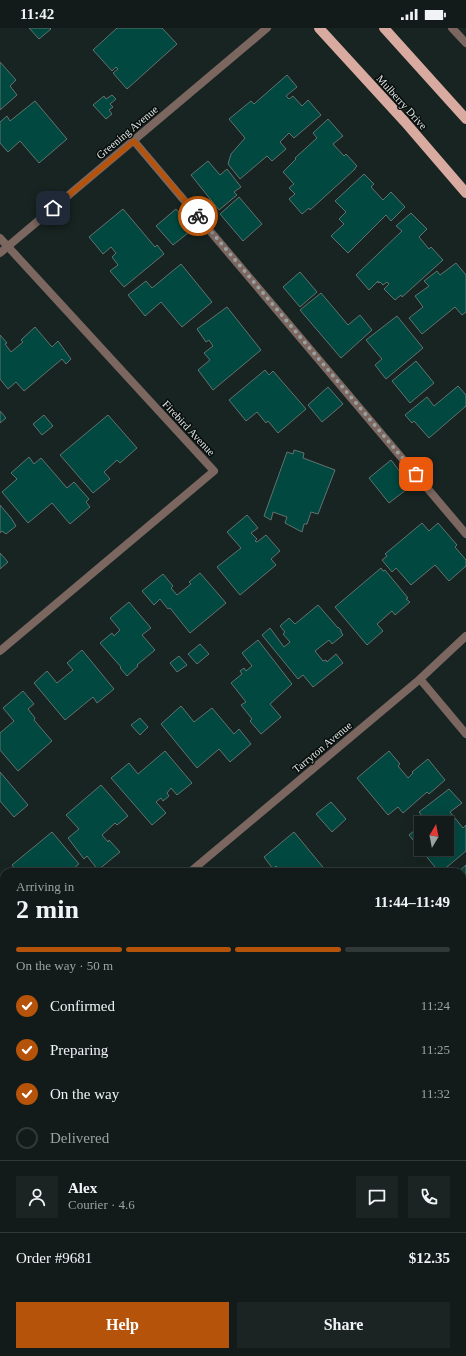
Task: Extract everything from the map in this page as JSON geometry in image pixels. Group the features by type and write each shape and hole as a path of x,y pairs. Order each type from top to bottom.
{"main road":[{"name":"Mulberry Drive","path":"319,28 405,122 466,193"},
{"path":"384,28 466,119"}],"street":[{"path":"452,28 466,43"},
{"name":"Greening Avenue","path":"0,253 134,141 263,29"},
{"path":"134,141 466,534"},
{"path":"0,238 7,247"},
{"name":"Firebird Avenue","path":"0,651 214,471 7,247"},
{"name":"Tarryton Avenue","path":"196,868 420,679 466,636"},
{"path":"420,679 466,734"}],"building":[{"path":"29,28 50,28 51,29 39,39"},
{"path":"117,28 162,28 177,44 127,89 113,73 118,69 116,67 112,71 93,50"},
{"path":"0,62 16,80 10,86 17,95 0,110"},
{"path":"287,75 297,87 286,96 289,99 293,96 302,106 308,100 321,115 294,138 289,133 280,142 286,149 272,161 267,156 240,179 228,164 231,154 245,138 229,119 251,101 254,104"},
{"path":"112,95 116,99 110,104 113,107 109,110 112,114 106,119 93,105 104,96 106,99"},
{"path":"35,101 67,139 39,163 20,141 8,152 0,143 0,122 7,116 10,121"},
{"path":"328,119 343,136 333,144 344,156 346,154 357,166 310,210 309,208 302,214 289,199 295,194 289,188 294,184 283,172 296,159 295,158 317,138 313,133"},
{"path":"208,161 220,175 227,169 241,187 234,192 237,195 219,210 191,175"},
{"path":"364,174 374,184 371,187 383,200 391,192 405,207 391,221 386,215 348,253 331,236 344,224 339,219 346,212 335,201"},
{"path":"239,197 262,224 243,241 220,214"},
{"path":"123,209 155,247 157,245 164,254 124,287 110,271 118,265 112,257 116,253 111,247 103,254 89,237"},
{"path":"176,209 193,229 173,245 156,226"},
{"path":"411,213 427,229 419,237 429,249 431,247 443,260 402,297 401,295 395,300 384,289 389,284 387,282 383,285 380,282 378,283 378,281 369,290 356,275 402,231 396,226"},
{"path":"456,263 466,275 466,312 462,315 455,307 422,334 409,318 423,307 415,296 429,286 424,281 437,271 440,275"},
{"path":"181,264 212,302 182,327 161,302 145,316 128,295 146,281 152,288"},
{"path":"300,272 317,292 300,307 283,287"},
{"path":"321,293 348,325 360,315 372,330 341,358 300,310"},
{"path":"227,307 261,350 213,390 198,370 210,360 204,353 213,346 209,340 206,342 197,329"},
{"path":"397,316 423,348 386,379 375,365 382,359 366,340"},
{"path":"35,327 52,347 58,341 71,359 66,364 62,359 24,391 16,382 8,389 0,379 0,335 7,343 5,344 11,352 23,342 21,340"},
{"path":"416,361 434,383 410,403 392,381"},
{"path":"265,370 269,375 273,371 306,409 278,433 268,421 266,423 257,412 246,421 229,400"},
{"path":"458,386 466,395 466,406 429,438 414,421 412,423 405,415 427,397 434,406"},
{"path":"328,387 343,404 322,422 308,405"},
{"path":"0,411 6,418 0,423"},
{"path":"44,415 53,426 42,435 33,424"},
{"path":"108,415 137,448 120,463 117,460 104,472 110,479 93,493 60,455"},
{"path":"294,450 304,453 303,458 335,470 318,514 311,512 307,524 304,524 302,532 285,523 287,517 273,512 271,520 264,516 287,452 293,454"},
{"path":"29,457 34,464 41,458 67,488 74,482 89,499 86,502 90,507 70,524 52,503 28,523 2,492 17,479 11,473"},
{"path":"391,460 411,486 389,503 369,478"},
{"path":"0,505 16,526 6,534 2,531 0,533"},
{"path":"247,515 258,528 251,533 257,539 255,541 257,542 266,535 280,551 271,559 276,565 240,595 217,567 241,548 227,532"},
{"path":"422,523 429,531 438,523 457,545 455,547 466,560 466,566 449,581 435,565 411,585 396,568 392,572 382,560 387,556 385,554"},
{"path":"0,553 8,562 0,569"},
{"path":"381,568 383,571 385,570 408,598 406,599 410,602 395,615 392,611 377,624 383,631 367,645 335,607"},
{"path":"200,573 226,603 190,633 170,608 168,609 160,599 154,605 142,591 163,574 173,586 171,588 177,595 191,584 189,582"},
{"path":"129,602 151,628 142,635 155,650 137,665 138,666 127,676 100,643 112,633 114,636 120,630 110,618"},
{"path":"318,605 341,630 343,635 332,644 329,640 315,651 323,661 326,660 327,662 336,654 343,663 313,687 303,675 298,679 262,635 270,628 284,647 290,642 283,634 285,632 280,626 289,618 295,624"},
{"path":"258,640 292,684 270,704 281,717 261,734 250,721 252,719 241,705 246,702 231,683 242,674 240,671 244,668 246,671 252,666 242,653"},
{"path":"200,644 209,654 197,664 188,654"},
{"path":"82,650 114,689 97,703 93,697 65,720 34,683 47,671 57,683 73,670 67,663"},
{"path":"179,656 187,665 177,672 170,663"},
{"path":"23,691 34,704 28,709 35,718 34,720 52,741 18,771 0,750 0,733 14,721 3,708"},
{"path":"181,706 194,722 212,708 234,734 239,729 251,744 230,762 219,749 197,768 161,724"},
{"path":"140,718 148,727 140,735 131,725"},
{"path":"165,751 192,783 177,795 171,788 167,793 169,796 163,801 161,798 156,802 166,813 152,825 111,778 129,763 138,774"},
{"path":"389,751 400,764 398,766 408,778 413,773 412,772 428,759 445,780 429,794 427,792 403,813 398,807 388,815 357,778"},
{"path":"0,772 28,805 14,817 0,801"},
{"path":"101,785 128,816 117,825 115,823 102,835 120,852 100,868 96,868 87,856 84,859 68,838 79,829 66,815"},
{"path":"449,789 462,803 450,812 453,816 422,816 419,812"},
{"path":"331,802 346,819 332,832 316,814"},
{"path":"454,817 463,828 466,825 466,851 446,868 436,868 426,856 454,856"},
{"path":"414,831 414,841 409,835"},
{"path":"52,832 79,864 74,868 15,868 12,865"},
{"path":"294,832 324,868 278,868 276,866 272,868 264,857"}],"way so far":[{"path":"198,216 416,474"}],"route":[{"path":"53,208 134,141 198,216"}]}
